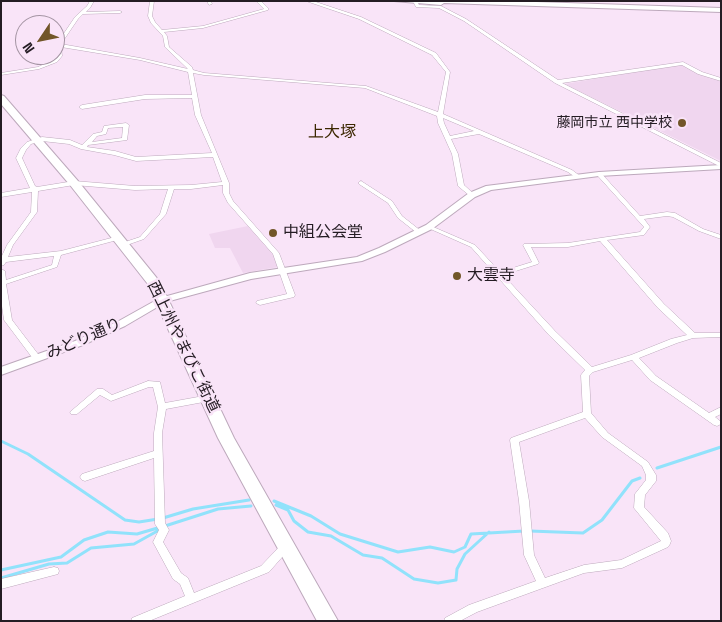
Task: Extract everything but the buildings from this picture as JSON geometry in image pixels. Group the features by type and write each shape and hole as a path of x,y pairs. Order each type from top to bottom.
{"highway":[{"name":"西上州やまびこ街道","path":"1,98 74,183 153,282 209,398 226,438 328,621"}],"main road":[{"path":"397,1 478,4 646,5 721,10"},
{"path":"432,1 478,4"}],"street":[{"path":"65,34 76,18 89,8 92,1"},
{"path":"152,1 150,16 165,36 167,47 191,71 198,115 226,183 226,193 230,202 276,253 291,295 260,303"},
{"path":"162,31 204,27 267,9 258,1"},
{"path":"308,1 360,18 432,51 448,72 440,115 455,154 461,186 472,195 509,184 577,176 721,166"},
{"path":"414,2 420,6 440,7 465,20 558,82 721,166"},
{"path":"82,13 120,12"},
{"path":"65,46 140,59 191,71 366,87 440,115 570,171 577,176"},
{"path":"558,82 683,63 700,73 721,80"},
{"path":"1,74 30,70 44,65"},
{"path":"82,108 145,97 195,96"},
{"path":"126,126 125,139 84,146 95,135 104,133 106,127 126,126"},
{"path":"448,138 480,132"},
{"path":"2,263 10,245 34,212 34,188 19,158 23,149 37,140 70,142 136,159 214,155"},
{"path":"500,274 536,263 526,245 568,245 642,234 647,227 599,174"},
{"path":"361,182 390,202 400,217 419,232"},
{"path":"1,196 34,188 74,183 135,188 226,183"},
{"path":"2,263 142,238 163,214 172,187"},
{"name":"みどり通り","path":"1,371 104,332 163,300 235,279 359,258 429,227 472,195"},
{"path":"639,218 667,214 675,216 700,230 721,236"},
{"path":"429,227 469,243 500,274 552,333 590,370"},
{"path":"602,239 661,306 693,336"},
{"path":"3,283 55,266 58,253"},
{"path":"1,271 8,320 37,358"},
{"path":"449,621 473,608 584,569 622,564 646,554 666,541 640,508 640,494 650,481 651,475 645,464 605,435 587,414 585,375 590,370 634,357 674,341 693,336 721,335"},
{"path":"634,357 653,378 718,423"},
{"path":"74,412 100,391 111,398 148,384 157,384 162,407 158,433 158,453 160,524 164,530 158,542 177,576 184,580 190,598"},
{"path":"162,407 209,398"},
{"path":"709,417 721,410"},
{"path":"542,584 529,556 524,501 514,440 587,414"},
{"path":"85,477 158,453"},
{"path":"136,621 265,568 286,547"},
{"path":"1,584 54,571"}],"shaded area":[{"name":"藤岡市立 西中学校","path":"681,64 721,81 721,161 565,84"},
{"path":"248,226 272,252 278,267 243,273 230,248 215,248 209,234"}],"waterway":[{"path":"1,441 28,454 125,520 139,522 158,519"},
{"path":"657,468 721,447"},
{"path":"530,531 583,533 602,520 632,481 640,478"},
{"path":"163,518 193,509 249,500"},
{"path":"274,501 311,516 340,534 398,552 430,547 454,552 465,547 471,534 488,533"},
{"path":"276,505 288,510 294,521 308,532 331,536 363,555 382,558 414,579 438,583 456,580 457,569 465,554 488,533"},
{"path":"165,526 218,509 251,506"},
{"path":"1,570 61,557 84,540 108,532 137,534 161,527"},
{"path":"1,578 49,564 67,563 91,548 134,544 161,529"},
{"path":"488,533 524,531"}],"place":[{"name":"藤岡市立 西中学校","path":"682,123"},
{"name":"中組公会堂","path":"273,233"},
{"name":"大雲寺","path":"457,276"}],"district":[{"name":"上大塚","path":"332,133"}]}
